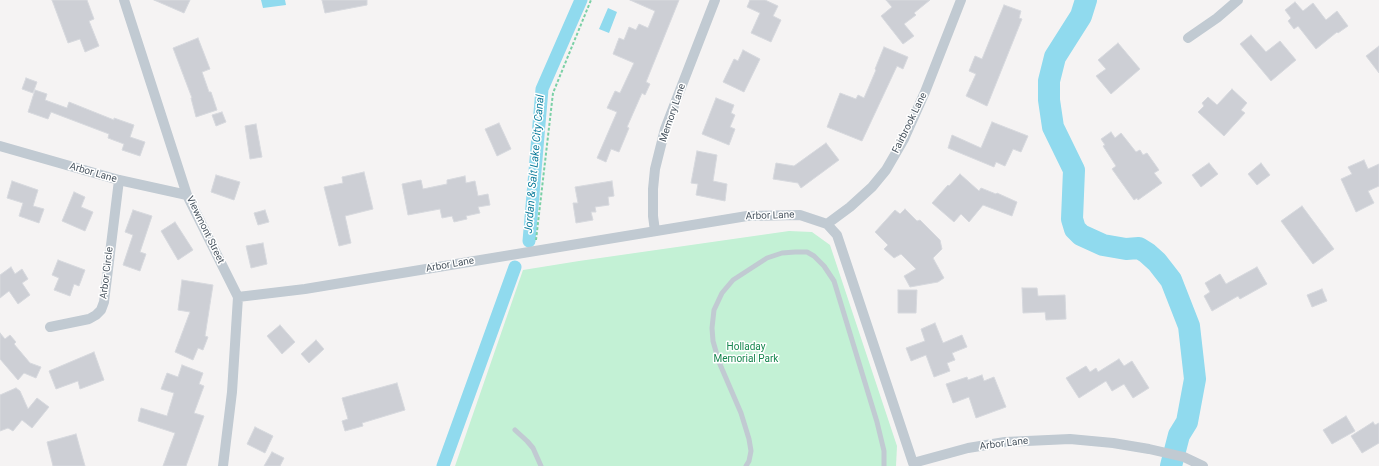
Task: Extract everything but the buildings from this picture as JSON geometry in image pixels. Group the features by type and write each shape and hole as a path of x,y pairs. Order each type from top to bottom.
{"street":[{"name":"Viewmont Street","path":"124,0 187,195 238,297"},
{"name":"Memory Lane","path":"655,231 653,216 653,189 655,169 665,129 716,0"},
{"name":"Fairbrook Lane","path":"827,224 850,207 872,187 886,170 904,139 926,92 961,0"},
{"path":"1188,38 1217,18 1238,0"},
{"name":"Arbor Lane","path":"0,146 119,180 187,195"},
{"name":"Arbor Circle","path":"50,327 89,319 101,310 104,302 119,180"},
{"name":"Arbor Lane","path":"238,297 305,289 747,216 800,215 827,224 837,235 912,465 968,448 1004,442 1070,439 1113,443 1160,451 1184,457 1203,466"},
{"path":"223,466 232,392 238,297"}],"lane":[{"path":"746,466 749,461 751,451 749,439 741,413 719,362 713,341 712,328 714,310 722,293 733,280 767,258 782,253 795,252 807,252 814,256 824,266 834,281 878,422 884,451 884,466"},
{"path":"514,430 533,448 541,466"}],"path":[{"path":"535,251 553,93 591,0"}],"green space":[{"name":"Holladay Memorial Park","path":"789,231 812,232 830,245 897,446 896,466 455,466 523,270"}],"water":[{"path":"261,0 285,0 286,5 263,8"},
{"path":"608,8 617,12 609,33 599,29"}],"waterway":[{"name":"Jordan & Salt Lake City Canal","path":"529,241 542,89 581,0"},
{"path":"1086,0 1081,16 1055,57 1049,81 1049,100 1053,127 1074,170 1072,219 1075,229 1081,235 1103,245 1126,249 1139,248 1147,253 1157,262 1171,280 1189,326 1195,379 1187,422 1179,435 1171,466"},
{"name":"Jordan & Salt Lake City Canal","path":"443,466 515,267"}]}
